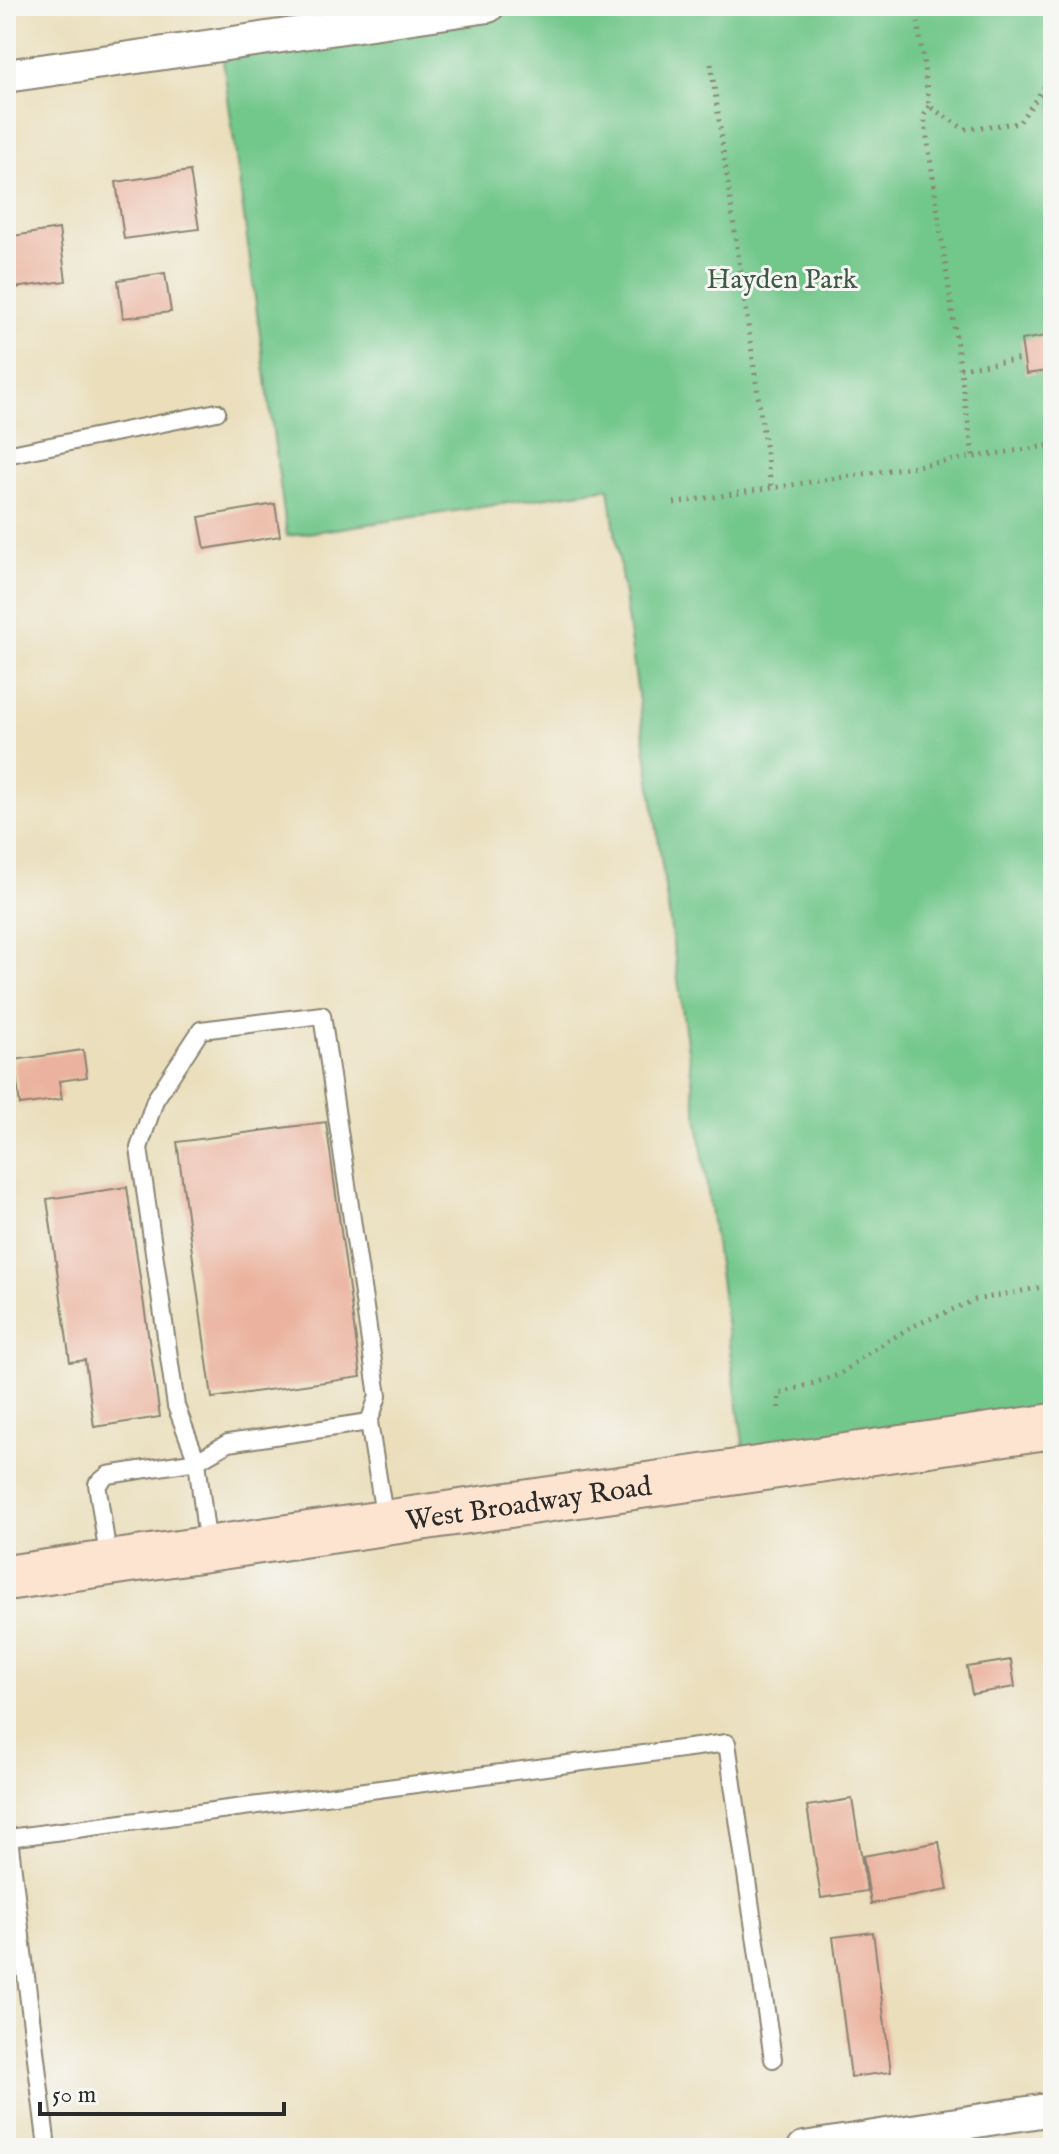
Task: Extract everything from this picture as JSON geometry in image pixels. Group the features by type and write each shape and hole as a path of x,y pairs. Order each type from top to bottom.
{"main road":[{"name":"West Broadway Road","path":"6,1578 1053,1426"}],"street":[{"path":"6,76 488,6"},
{"path":"804,2148 1053,2109"}],"lane":[{"path":"6,455 217,412"},
{"path":"208,1549 197,1461 176,1406 139,1148 155,1100 201,1030 322,1015 378,1396 369,1422 385,1523"},
{"path":"109,1562 97,1484 108,1475 197,1461 228,1443 369,1422"},
{"path":"47,2148 7,1837 727,1743 773,2059"}],"path":[{"path":"916,6 929,106 924,116 973,456"},
{"path":"711,64 771,487"},
{"path":"929,106 964,129 1019,123 1053,75"},
{"path":"960,368 1023,359"},
{"path":"674,503 1053,445"},
{"path":"779,1408 779,1394 839,1375 911,1327 975,1300 1053,1285"}],"green space":[{"name":"Hayden Park","path":"487,6 1053,6 1053,1425 747,1471 609,488 287,536 221,45"}],"building":[{"path":"190,171 199,229 124,239 116,182"},
{"path":"59,229 66,281 6,289 6,237"},
{"path":"165,273 171,312 123,318 118,280"},
{"path":"1053,335 1053,370 1026,374 1021,340"},
{"path":"275,504 280,536 205,549 199,517"},
{"path":"83,1050 87,1077 59,1081 62,1099 20,1105 14,1060"},
{"path":"326,1122 361,1377 212,1398 177,1142"},
{"path":"127,1187 160,1417 94,1427 85,1360 70,1362 47,1199"},
{"path":"1011,1660 1015,1687 972,1694 967,1667"},
{"path":"852,1799 867,1891 821,1898 807,1806"},
{"path":"939,1842 948,1890 871,1904 863,1856"},
{"path":"873,1932 891,2072 851,2077 833,1937"}]}
